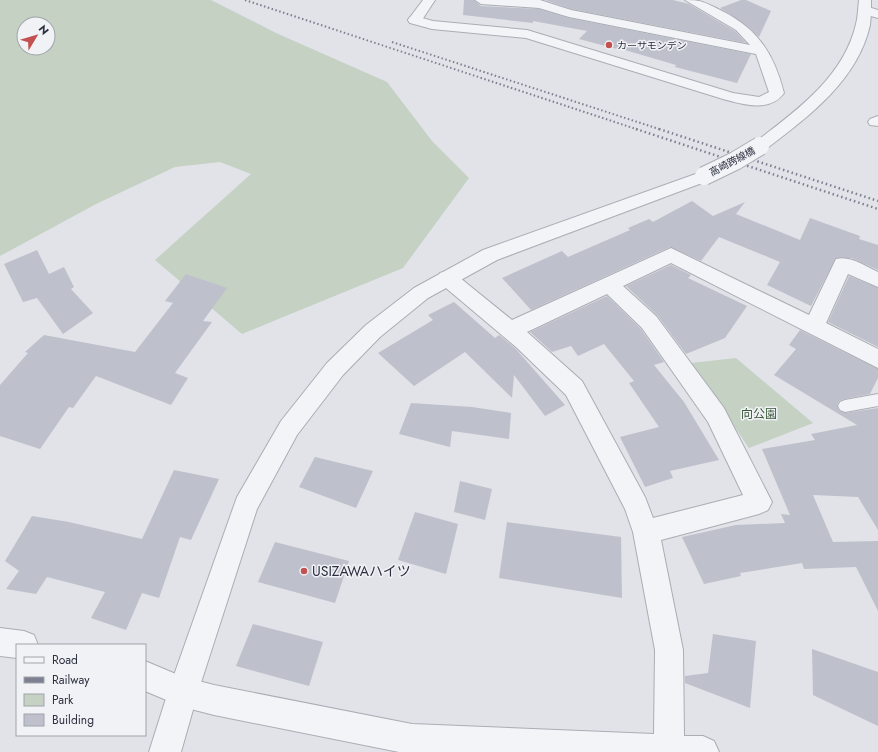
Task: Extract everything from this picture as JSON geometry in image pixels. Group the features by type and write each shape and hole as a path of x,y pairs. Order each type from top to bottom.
{"street":[{"path":"428,0 415,20 432,25 527,34 728,96 754,102 769,100 777,93 773,75 760,51 744,30 691,0"},
{"path":"481,0 540,4 569,13 760,51"},
{"name":"高崎跨線橋","path":"165,752 183,692 246,505 289,428 335,369 373,331 421,293 447,278 490,256 704,176 735,161 760,146 806,110 842,71 860,36 870,8"},
{"path":"509,331 671,255 878,359"},
{"path":"814,327 843,264 878,280"},
{"path":"447,278 574,388 636,505 646,532 669,650 669,750"},
{"path":"609,284 649,322 716,415 759,502 646,532"},
{"path":"0,642 16,644"},
{"path":"146,676 183,692 214,700 416,746 669,750 703,752"}],"lane":[{"path":"845,406 878,400"}],"green space":[{"path":"0,0 211,0 276,33 387,82 432,141 469,178 403,268 242,334 155,260 251,174 220,162 175,167 98,203 0,256"},
{"name":"向公園","path":"736,358 813,423 749,448 691,363"}],"building":[{"path":"464,0 474,0 481,6 539,9 569,18 751,54 737,83 675,67 676,65 618,48 579,39 587,31 533,21 533,23 463,15"},
{"path":"545,0 673,0 689,4 735,31 746,43 571,9"},
{"path":"741,0 746,0 771,11 759,37 746,25 720,8"},
{"path":"692,201 713,216 745,202 736,214 800,240 810,218 860,236 859,239 878,245 878,270 852,258 836,258 811,306 767,285 780,262 719,237 701,261 670,247 531,310 502,278 562,251 568,257 630,230 628,228 649,219 653,222"},
{"path":"37,250 49,274 64,267 74,287 71,289 93,313 63,334 37,298 23,302 4,264"},
{"path":"671,265 691,275 688,278 747,306 725,338 686,354 657,315 626,286"},
{"path":"186,274 227,288 203,321 212,322 175,373 188,378 171,405 96,376 73,408 69,407 40,449 0,436 0,385 28,353 25,352 44,335 135,352 173,303 165,301"},
{"path":"849,276 878,288 878,347 828,322"},
{"path":"607,296 641,329 664,362 654,365 684,402 719,460 670,471 673,478 645,487 620,437 659,427 629,383 634,381 604,344 578,356 571,346 552,352 530,332"},
{"path":"454,302 495,338 499,335 515,348 565,405 545,416 514,375 512,398 465,352 414,386 378,353 433,320 428,315"},
{"path":"800,330 878,369 878,378 870,394 844,399 839,401 837,405 839,411 845,413 878,408 878,530 858,497 813,495 833,542 878,541 878,611 856,567 804,569 802,563 740,573 741,576 704,584 682,537 736,525 785,523 781,514 790,515 762,449 815,440 811,434 857,425 774,375 796,349 789,345"},
{"path":"411,403 472,407 511,413 509,439 452,431 450,447 399,434"},
{"path":"315,457 373,471 356,508 299,487"},
{"path":"174,470 219,479 191,540 180,537 159,598 142,593 126,630 91,618 105,592 47,577 36,594 6,589 19,571 5,561 32,516 69,522 142,539"},
{"path":"460,481 492,489 485,520 454,512"},
{"path":"415,512 458,524 446,574 398,560"},
{"path":"507,522 621,537 622,598 499,578"},
{"name":"USIZAWAハイツ","path":"275,542 349,561 335,603 258,582"},
{"path":"253,624 323,642 309,686 236,666"},
{"path":"713,634 756,641 750,708 685,683 685,676 708,673"},
{"path":"812,649 878,672 878,726 813,695"}],"railway":[{"path":"245,0 639,130"},
{"path":"392,42 662,130"},
{"path":"636,129 878,209"},
{"path":"659,129 878,201"}],"place":[{"name":"カーサモンデン","path":"609,45"},
{"name":"USIZAWAハイツ","path":"304,571"}]}
